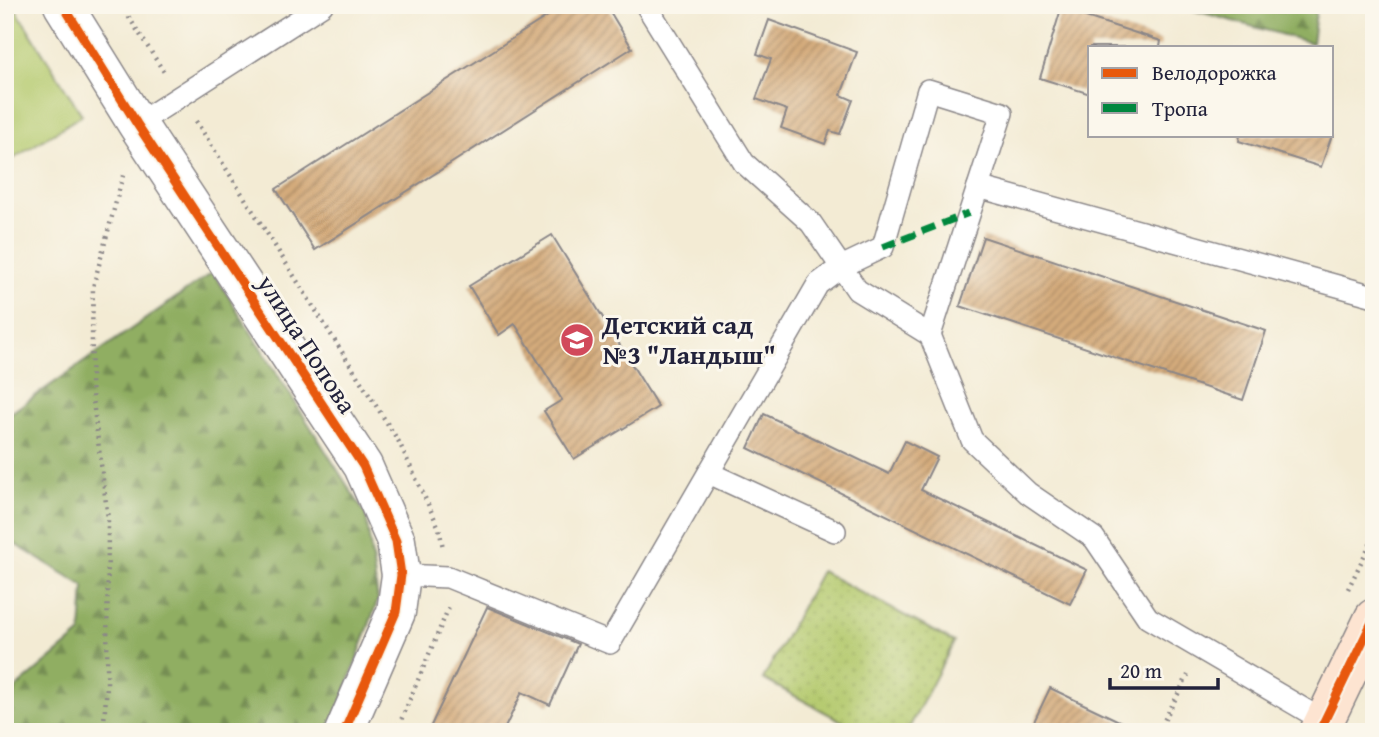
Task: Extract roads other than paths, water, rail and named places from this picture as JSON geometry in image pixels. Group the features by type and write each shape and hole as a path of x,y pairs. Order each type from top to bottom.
{"street":[{"name":"улица Попова","path":"63,5 137,124 363,466 396,541 401,575 396,612 344,732"},
{"path":"1322,727 1374,618"}],"lane":[{"path":"137,124 322,5"},
{"path":"646,5 744,163 811,223 857,290 930,335 972,440 1028,493 1094,538 1148,618 1322,727"},
{"path":"401,575 449,577 610,643 818,284 841,267 883,247 928,90 1002,113 930,335"},
{"path":"978,187 1374,296"},
{"path":"709,473 835,531"}],"place":[{"name":"Детский сад №3 \"Ландыш\"","path":"577,340"}]}
